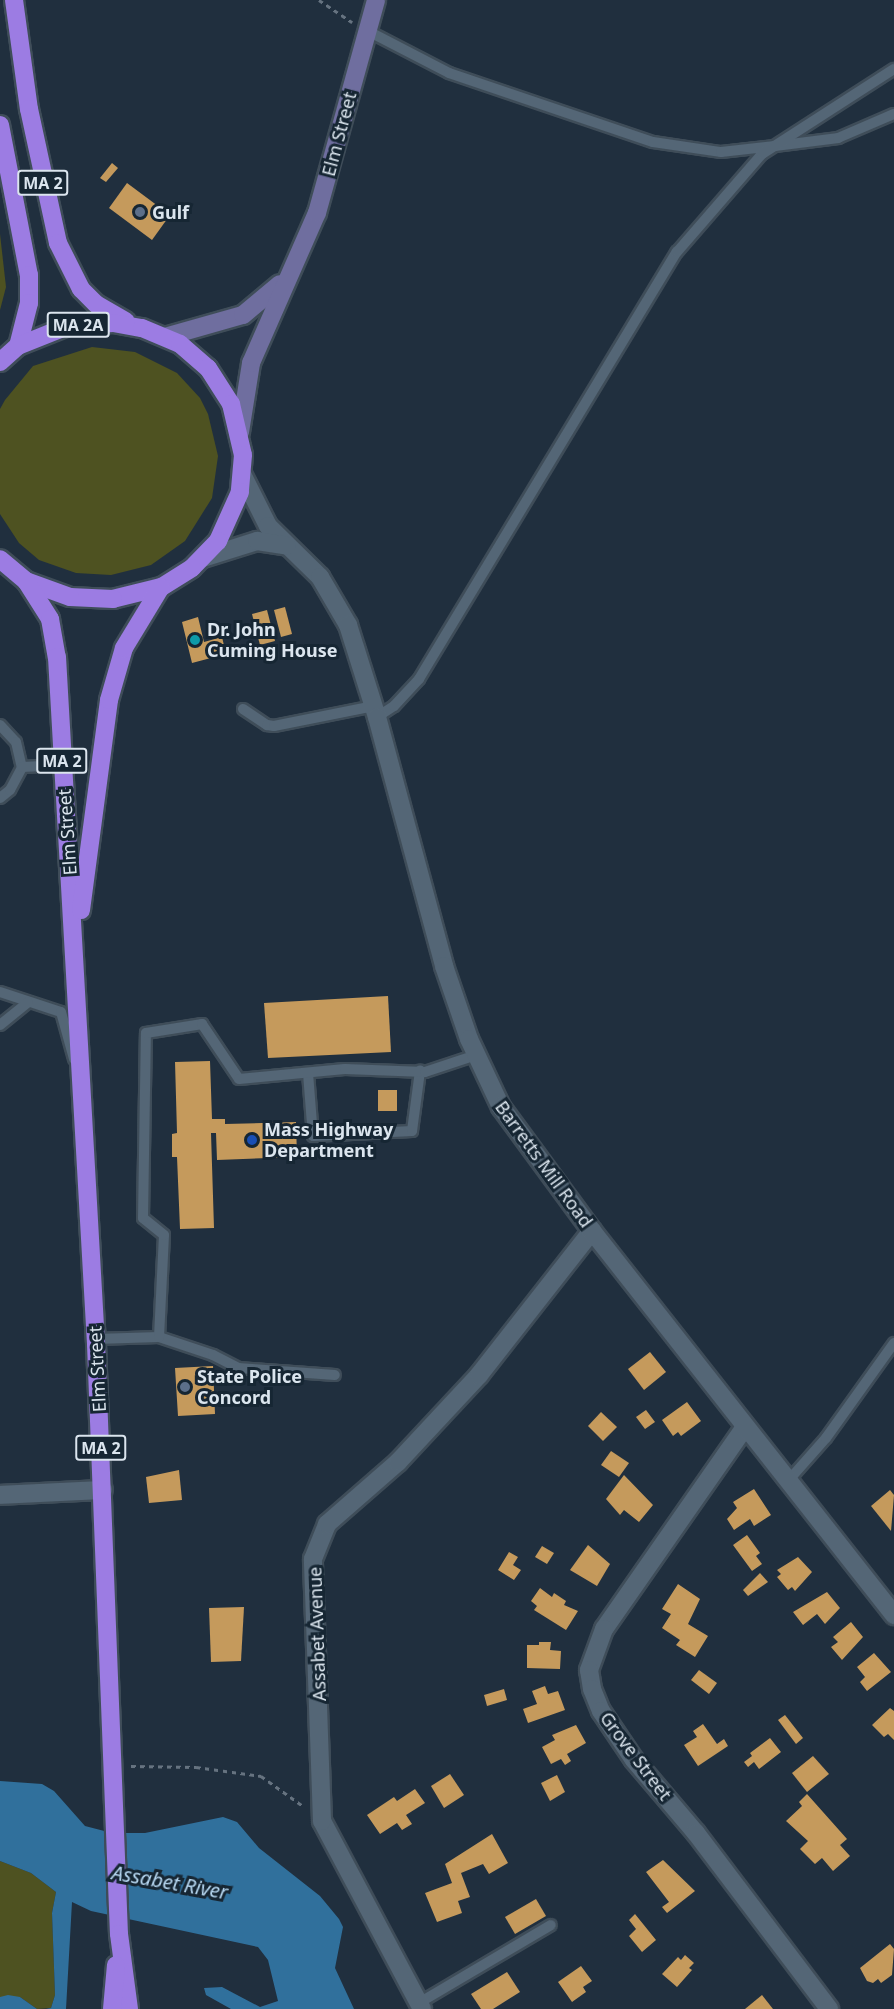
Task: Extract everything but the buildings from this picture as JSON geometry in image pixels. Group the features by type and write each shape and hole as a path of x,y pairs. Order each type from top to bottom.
{"highway":[{"name":"MA 2","path":"14,0 29,109 58,243 81,289 114,315 180,344 208,368 231,404 240,432 242,474 228,524 203,558 161,587"},
{"name":"MA 2","path":"0,125 29,275 29,303 18,346"},
{"name":"MA 2A","path":"18,346 49,332 90,322 142,328"},
{"path":"0,362 18,346"},
{"name":"MA 2","path":"0,559 26,581"},
{"path":"26,581 91,600 134,596 161,587"},
{"name":"Elm Street","path":"26,581 44,604 55,637 76,948 96,1339 119,1934"},
{"name":"Elm Street","path":"76,948 109,700 124,648 161,587"},
{"name":"MA 2","path":"112,2009 119,1934"},
{"name":"MA 2","path":"119,1934 129,2009"}],"main road":[{"name":"Elm Street","path":"240,432 251,363 317,213 376,0"},
{"name":"Elm Street","path":"165,337 243,315 269,296 294,265"}],"street":[{"name":"Barretts Mill Road","path":"242,474 259,512 287,546 320,577 340,608 375,711 444,966 476,1055 519,1136 894,1615"},
{"path":"203,558 257,541 287,546"},
{"name":"Assabet Avenue","path":"420,2006 322,1821 318,1798 319,1660 312,1576 318,1540 327,1524 398,1462 479,1375 592,1231"},
{"name":"Grove Street","path":"745,1427 604,1629 589,1670 601,1711 634,1760 696,1833 829,2009"},
{"path":"0,1495 103,1490"}],"lane":[{"path":"368,31 449,73 653,142 722,152 776,146 838,138 894,114"},
{"path":"243,709 267,725 274,726 375,711 394,706 419,679 677,252 762,154 894,69"},
{"path":"0,725 16,742 22,767 10,790 0,798"},
{"path":"22,767 62,765"},
{"path":"0,992 61,1012 84,1096"},
{"path":"0,1025 28,1002"},
{"path":"159,1336 164,1234 143,1218 146,1033 202,1024 239,1079 345,1069 420,1071 476,1055"},
{"path":"308,1073 313,1136 412,1131 420,1071"},
{"path":"96,1339 159,1336 213,1355 238,1368 335,1375"},
{"path":"788,1481 826,1438 894,1343"},
{"path":"420,2006 551,1925"}],"path":[{"path":"319,0 368,31"},
{"path":"114,1766 196,1767 261,1776 322,1821"}],"green space":[{"path":"0,234 6,287 0,310"},
{"path":"92,347 135,352 177,373 200,398 208,414 218,456 212,498 185,541 151,565 111,575 76,573 39,560 19,543 0,514 0,409 33,366"},
{"path":"0,1861 31,1873 56,1892 52,1913 55,1995 51,2008 37,2009 20,1997 0,1997"}],"water":[{"name":"Assabet River","path":"0,1781 42,1784 54,1791 85,1826 112,1833 145,1833 223,1817 237,1822 259,1848 320,1896 339,1919 343,1927 335,1968 354,2009 231,2009 206,1995 204,1988 222,1987 260,2007 278,2001 268,1960 258,1947 91,1911 72,1902 66,2009 46,2009 51,2008 55,1995 52,1913 56,1892 31,1873 0,1861"},
{"path":"8,1995 20,1997 37,2009 0,2009 0,1997"}],"place":[{"name":"Gulf","path":"140,212"},
{"name":"Dr. John Cuming House","path":"195,640"},
{"name":"Mass Highway Department","path":"252,1140"},
{"name":"State Police Concord","path":"185,1387"}]}
